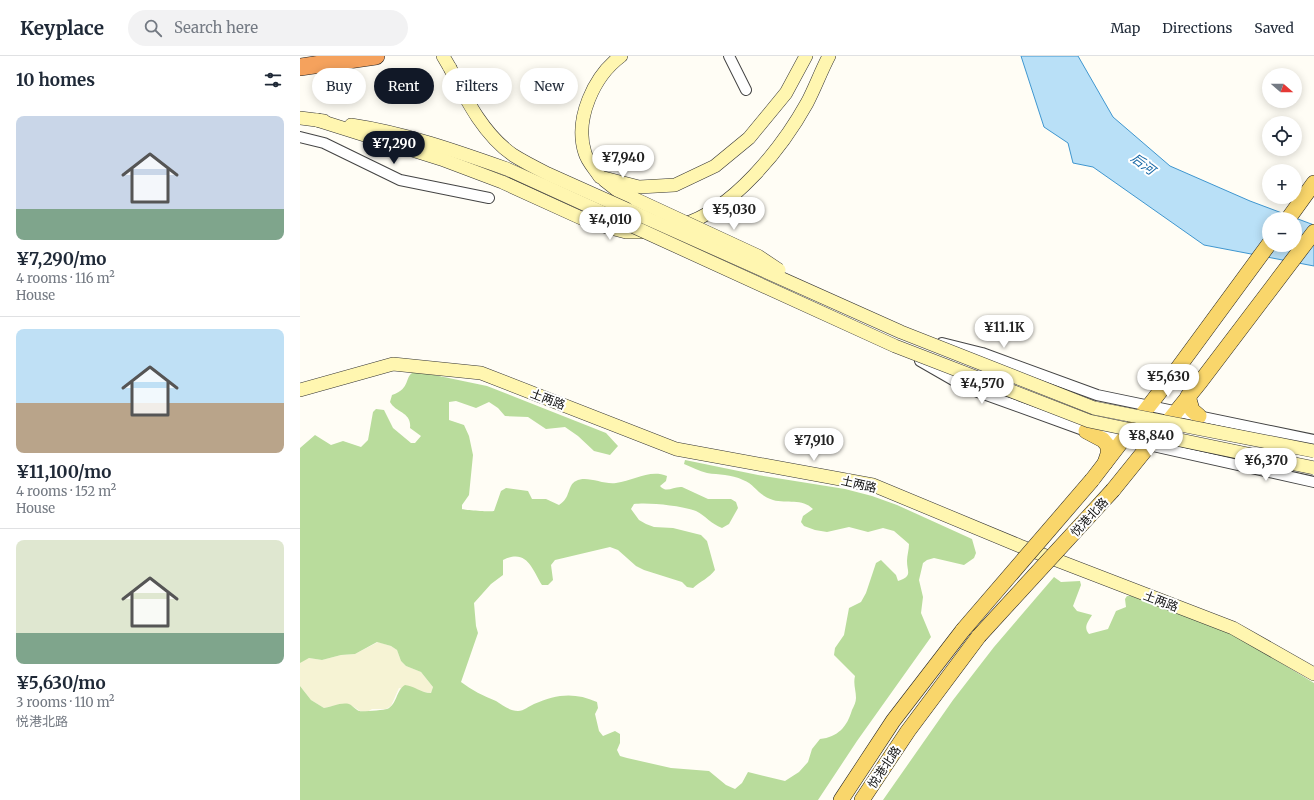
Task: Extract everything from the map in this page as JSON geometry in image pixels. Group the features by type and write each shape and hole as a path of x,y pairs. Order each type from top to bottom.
{"highway":[{"path":"300,68 376,56"}],"main road":[{"path":"442,56 450,68 466,100 485,128 512,154 548,174 901,332 1094,408 1314,452"},
{"path":"620,56 599,77 587,105 582,131 585,154 600,176 618,191 758,256 816,293"},
{"path":"600,176 639,187 675,185 715,166 749,138 786,93 806,56"},
{"path":"316,120 440,159 502,182 592,223 626,232 662,231 696,221 738,191 773,152 798,116 829,56"},
{"path":"300,118 384,130 446,147 507,169 895,346 1088,421 1314,468"},
{"path":"1293,212 1314,183"},
{"name":"悦港北路","path":"862,800 908,731 979,636 1113,490 1188,396 1314,232"},
{"name":"悦港北路","path":"841,800 893,721 963,630 1092,480 1175,372 1263,252"},
{"name":"土两路","path":"300,390 393,364 481,373 676,449 873,486 1020,546 1233,628 1311,671"},
{"path":"1188,396 1192,410 1199,416"},
{"path":"1086,431 1103,440 1108,446 1108,454 1104,463"}],"street":[{"path":"729,56 746,90"},
{"path":"300,137 324,143 400,180 489,198"},
{"path":"901,332 982,353 1097,395 1314,440"},
{"path":"895,346 968,388 1086,431 1314,482"}],"shaded area":[{"path":"378,642 391,646 397,650 401,661 406,666 421,672 433,687 431,693 399,688 391,706 386,709 372,709 367,712 360,711 349,704 324,708 311,700 300,686 300,663 303,660 309,658 322,660 341,655 355,654"}],"green space":[{"path":"415,371 487,386 606,433 618,446 610,455 594,451 578,436 565,427 546,429 528,417 505,416 498,408 489,402 476,408 456,401 449,402 449,420 464,425 469,436 473,455 469,495 462,505 462,509 494,511 501,491 506,488 528,491 532,499 546,499 559,505 565,499 571,485 580,479 616,483 654,474 667,476 666,481 660,486 665,489 668,490 682,487 708,499 731,499 736,502 738,508 729,524 722,528 696,511 675,506 634,504 631,509 639,520 646,524 654,527 673,528 701,535 707,541 715,570 693,588 687,587 682,582 644,570 636,566 618,550 610,547 555,560 551,565 553,580 548,585 542,585 532,567 523,558 511,557 503,560 503,575 491,584 474,603 478,633 461,682 478,693 515,711 522,710 534,704 558,696 581,697 597,702 598,708 595,714 599,731 603,736 615,731 620,734 620,743 617,750 620,756 671,768 709,771 726,785 735,789 742,783 748,772 785,781 799,772 808,762 812,749 820,739 832,736 841,730 855,704 855,676 834,655 835,648 844,635 849,608 861,602 866,593 876,563 881,560 896,575 898,581 906,577 908,573 907,561 909,544 894,531 883,528 868,532 849,527 827,532 815,530 804,526 801,522 803,516 813,509 809,506 799,502 773,500 763,495 743,480 701,471 684,464 685,460 758,475 845,489 872,496 897,505 972,539 976,553 974,558 964,565 934,558 923,563 919,580 923,597 921,613 931,637 857,741 818,800 300,800 300,686 311,700 324,708 339,704 346,704 359,711 387,709 393,704 400,690 405,685 431,693 433,687 421,672 406,666 401,661 397,650 391,646 377,642 355,654 341,655 322,660 309,658 300,663 300,448 315,435 331,445 343,441 361,447 368,440 373,412 376,409 384,410 393,428 411,443 415,443 421,436 410,428 409,419 390,402 392,395 405,386 411,373"},
{"path":"1054,577 1061,582 1080,581 1081,585 1073,606 1077,611 1092,615 1086,627 1089,634 1108,629 1116,611 1126,607 1125,599 1127,596 1132,596 1232,633 1314,683 1314,800 883,800 953,700 994,647"}],"water":[{"name":"后河","path":"1021,56 1078,56 1113,117 1170,166 1250,201 1279,212 1262,212 1262,252 1302,252 1302,220 1314,225 1314,266 1204,245 1093,167 1073,163 1068,143 1044,127"}]}
